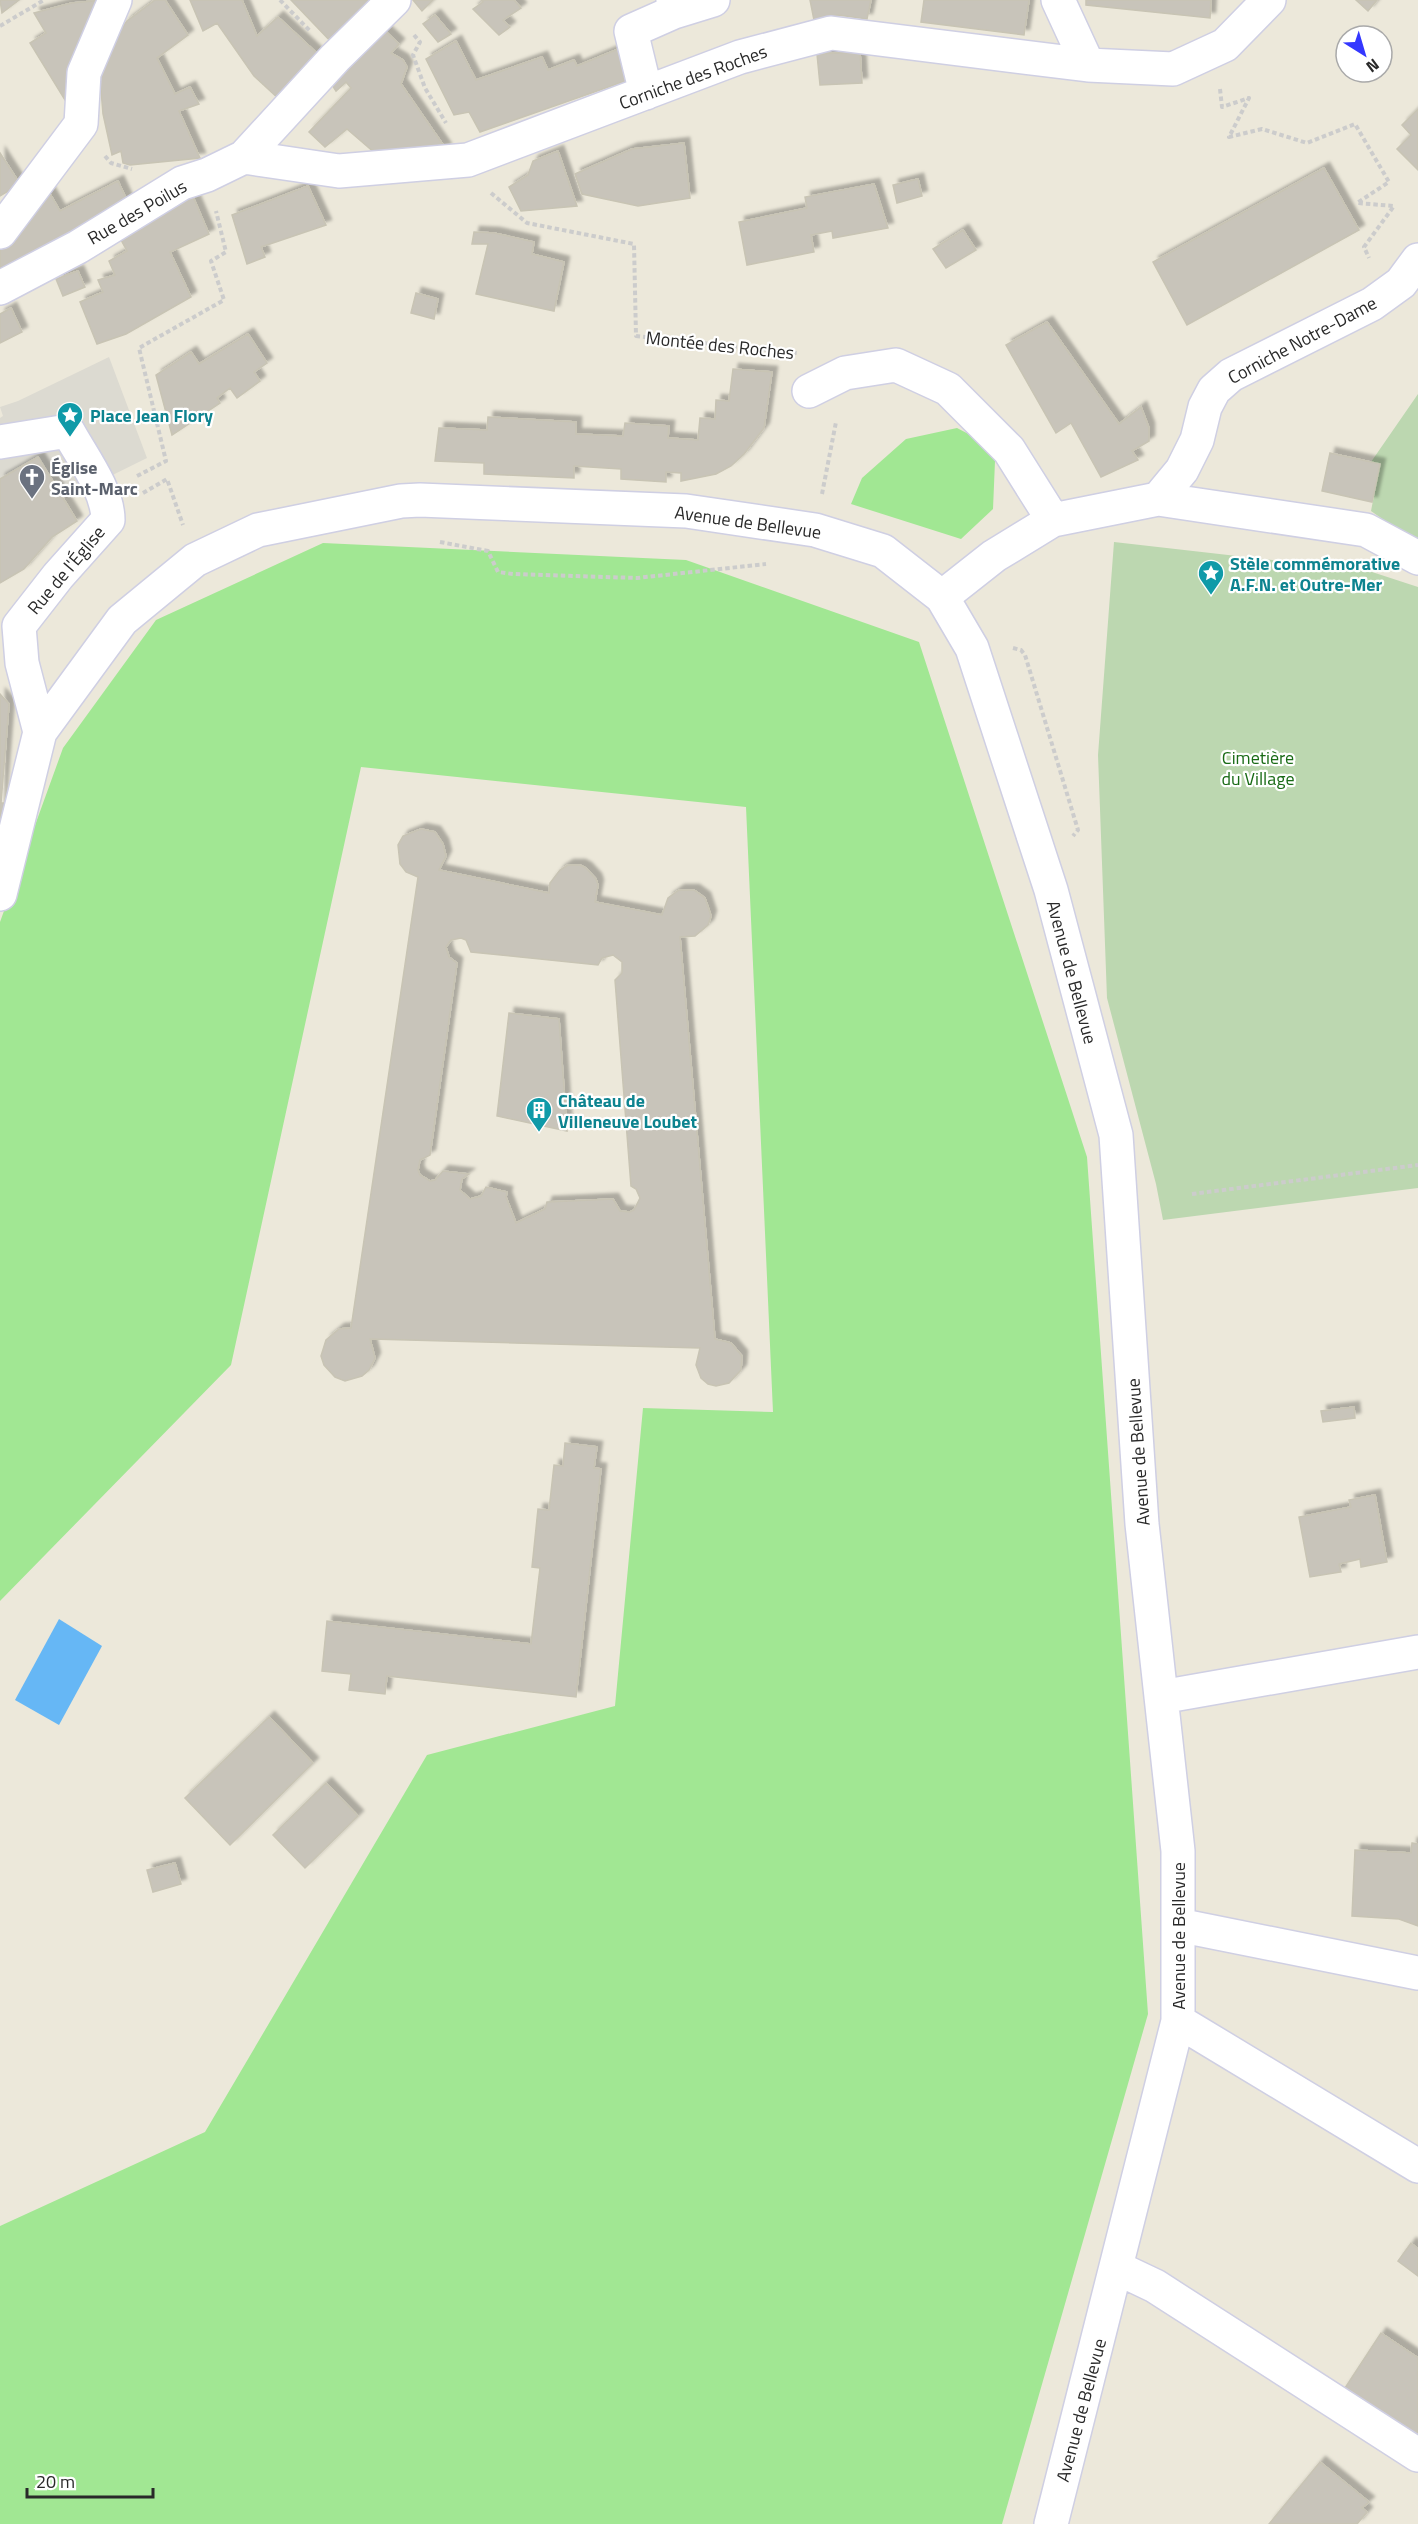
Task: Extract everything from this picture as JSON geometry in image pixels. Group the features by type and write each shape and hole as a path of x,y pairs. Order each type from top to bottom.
{"street":[{"path":"0,232 81,124 84,74 115,0"},
{"path":"646,93 631,31 674,6 713,0"},
{"path":"1058,0 1088,65"},
{"name":"Corniche des Roches","path":"244,157 339,171 480,156 740,57 831,33 1088,65 1173,69 1225,45 1269,0"},
{"name":"Rue des Poilus","path":"0,288 78,247 194,179 244,157 335,58 391,3"},
{"name":"Corniche Notre-Dame","path":"1158,499 1182,470 1197,440 1205,407 1214,390 1230,375 1372,304 1401,283 1418,260"},
{"path":"808,391 845,373 896,365 948,389 1009,450 1053,520"},
{"path":"0,442 68,431 105,503"},
{"path":"942,597 994,556 1053,520 1158,499 1366,530 1418,558"},
{"name":"Avenue de Bellevue","path":"0,894 40,732 122,620 195,560 258,530 400,501 420,500 686,511 815,530 883,551 942,597 972,648 1051,890 1116,1135 1142,1524 1178,1851 1178,2021 1051,2524"},
{"name":"Rue de l'Église","path":"40,732 11,653 19,626 108,520 105,503"},
{"path":"1161,1697 1418,1652"},
{"path":"1178,1925 1418,1973"},
{"path":"1178,2021 1418,2166"},
{"path":"1117,2268 1155,2286 1418,2454"}],"path":[{"path":"0,26 44,0"},
{"path":"391,3 420,42 413,55 425,88 480,156"},
{"path":"1198,57 1219,83 1222,107 1249,98 1229,137 1262,129 1307,143 1355,124 1389,182 1357,203 1394,206 1364,247 1371,262 1397,256 1418,260"},
{"path":"81,124 111,163 194,179 226,252 211,261 224,300 139,348 166,461 105,503"},
{"name":"Montée des Roches","path":"480,156 486,188 527,223 634,244 636,336 812,354 808,391"},
{"path":"815,530 845,373"},
{"name":"Rue de l'Église","path":"105,503 166,479 195,560"},
{"path":"498,572 637,578 777,563"},
{"path":"1192,1194 1418,1165"}],"green space":[{"path":"1418,394 1418,544 1371,511 1380,464 1371,462"},
{"path":"957,428 982,441 995,461 993,509 961,539 851,504 862,478 906,439"},
{"name":"Cimetière du Village","path":"1114,542 1369,571 1418,587 1418,1188 1163,1220 1156,1184 1107,998 1098,755"},
{"path":"323,543 686,560 919,642 1087,1157 1148,2014 1002,2524 0,2524 0,2226 205,2132 427,1755 615,1706 643,1408 773,1412 746,807 361,767 231,1365 0,1601 0,922 63,748 156,620"}],"shaded area":[{"name":"Place Jean Flory","path":"109,357 147,458 66,498 38,457 0,479 0,418 3,416 0,407 18,401"}],"water":[{"path":"59,1619 102,1646 59,1725 15,1700"}],"building":[{"path":"0,0 19,0 2,13"},
{"path":"103,0 72,96 65,100 30,43 46,33 34,13 72,3"},
{"path":"155,0 165,0 188,35 157,58 175,94 190,87 199,104 179,111 200,158 130,165 123,163 121,151 112,155 103,114 100,77 106,49 127,21"},
{"path":"190,0 242,0 257,36 278,17 321,57 280,100 254,76 217,23 203,31"},
{"path":"291,0 377,0 334,45"},
{"path":"413,0 433,0 422,11"},
{"path":"481,0 514,0 521,8 503,20 510,27 499,35 473,9 483,2"},
{"path":"810,0 871,0 867,19 838,15 814,20"},
{"path":"924,0 1029,0 1024,35 921,22"},
{"path":"1086,0 1211,0 1210,18 1086,5"},
{"path":"1356,0 1377,0 1368,11"},
{"path":"435,15 451,34 438,42 423,24"},
{"path":"381,27 399,44 391,53 403,60 407,67 401,84 446,149 383,160 347,129 325,147 309,132 351,88 346,82 336,91 332,85 342,77 335,68"},
{"path":"456,41 476,80 542,57 548,70 574,60 577,66 628,45 634,78 480,132 469,112 454,115 426,59"},
{"path":"860,52 862,83 820,85 817,54"},
{"path":"1418,109 1418,170 1397,149 1411,135 1402,125"},
{"path":"684,143 690,198 638,206 582,194 575,174 632,149"},
{"path":"558,151 577,206 521,211 509,187 528,175 533,161"},
{"path":"0,153 20,184 0,196"},
{"path":"1324,168 1359,230 1187,325 1153,262"},
{"path":"918,179 922,196 897,203 893,185"},
{"path":"118,181 130,207 0,274 0,242 45,185 60,211"},
{"path":"874,184 888,228 833,238 832,231 811,235 814,252 747,265 739,222 807,208 805,197"},
{"path":"308,186 326,225 261,247 265,257 247,264 232,215"},
{"path":"191,192 209,234 170,252 191,297 126,334 97,344 80,302 103,292 98,280 115,275 109,261 127,251 119,236 154,220 150,211"},
{"path":"963,230 976,250 946,268 933,249"},
{"path":"474,232 494,233 534,242 532,254 564,262 554,311 476,294 488,244 472,244"},
{"path":"78,271 85,287 63,296 56,279"},
{"path":"416,293 438,299 434,319 411,313"},
{"path":"11,308 22,332 0,343 0,314"},
{"path":"1047,322 1119,424 1141,407 1149,428 1149,441 1132,451 1138,460 1101,477 1071,423 1056,433 1006,345"},
{"path":"248,334 267,363 254,372 260,381 237,398 230,388 217,398 220,403 172,435 156,375 191,352 199,364"},
{"path":"733,369 772,372 764,428 744,454 731,466 716,474 681,481 681,473 666,472 666,482 621,479 621,469 574,466 574,478 484,474 484,463 435,461 439,428 487,430 488,417 576,422 576,434 623,436 625,423 669,426 668,438 698,440 700,418 715,419 716,400 729,401"},
{"path":"1330,453 1380,464 1372,502 1322,491"},
{"name":"Église Saint-Marc","path":"38,457 77,521 52,537 24,569 0,583 0,479"},
{"path":"0,694 9,704 1,803 10,803 0,863"},
{"name":"Château de Villeneuve Loubet","path":"421,829 435,832 443,844 446,856 439,870 549,893 550,883 560,870 568,865 580,865 596,879 598,885 595,902 662,915 668,898 679,890 694,890 705,898 711,916 708,925 695,936 680,937 715,1339 731,1343 742,1356 741,1370 729,1383 716,1386 708,1384 701,1378 696,1365 700,1348 370,1339 375,1358 369,1370 362,1376 345,1381 335,1377 324,1365 321,1356 326,1340 339,1329 351,1328 418,877 406,872 400,864 398,845 403,836"},
{"path":"461,938 466,940 471,952 598,965 602,958 613,955 622,962 622,973 615,980 631,1186 636,1189 640,1198 634,1210 620,1211 613,1199 547,1202 545,1209 516,1223 506,1197 507,1192 486,1187 481,1196 470,1199 460,1190 462,1179 469,1174 443,1171 435,1180 430,1181 420,1175 418,1170 420,1160 430,1155 457,963 449,957 446,947 451,940","holes":["509,1013 559,1019 567,1131 497,1116"]},
{"path":"1354,1407 1355,1418 1323,1422 1321,1411"},
{"path":"565,1443 597,1447 594,1468 601,1469 576,1697 387,1676 385,1694 349,1690 351,1674 322,1671 327,1621 531,1644 540,1568 532,1567 538,1509 549,1510 554,1465 563,1466"},
{"path":"1375,1495 1387,1562 1361,1567 1360,1559 1339,1564 1341,1572 1310,1577 1299,1517 1351,1507 1349,1500"},
{"path":"269,1717 313,1763 230,1845 185,1798"},
{"path":"326,1783 358,1816 305,1868 273,1835"},
{"path":"1412,1843 1418,1844 1418,1926 1399,1919 1352,1916 1355,1850 1411,1853"},
{"path":"175,1863 181,1884 153,1892 147,1870"},
{"path":"1411,2243 1418,2249 1418,2276 1398,2261"},
{"path":"1381,2333 1418,2358 1418,2442 1343,2391"},
{"path":"1320,2462 1369,2502 1362,2508 1367,2512 1357,2524 1269,2524"}],"place":[{"name":"Place Jean Flory","path":"70,438"},
{"name":"Église Saint-Marc","path":"32,500"},
{"name":"Stèle commémorative A.F.N. et Outre-Mer","path":"1211,596"},
{"name":"Château de Villeneuve Loubet","path":"539,1133"}]}
